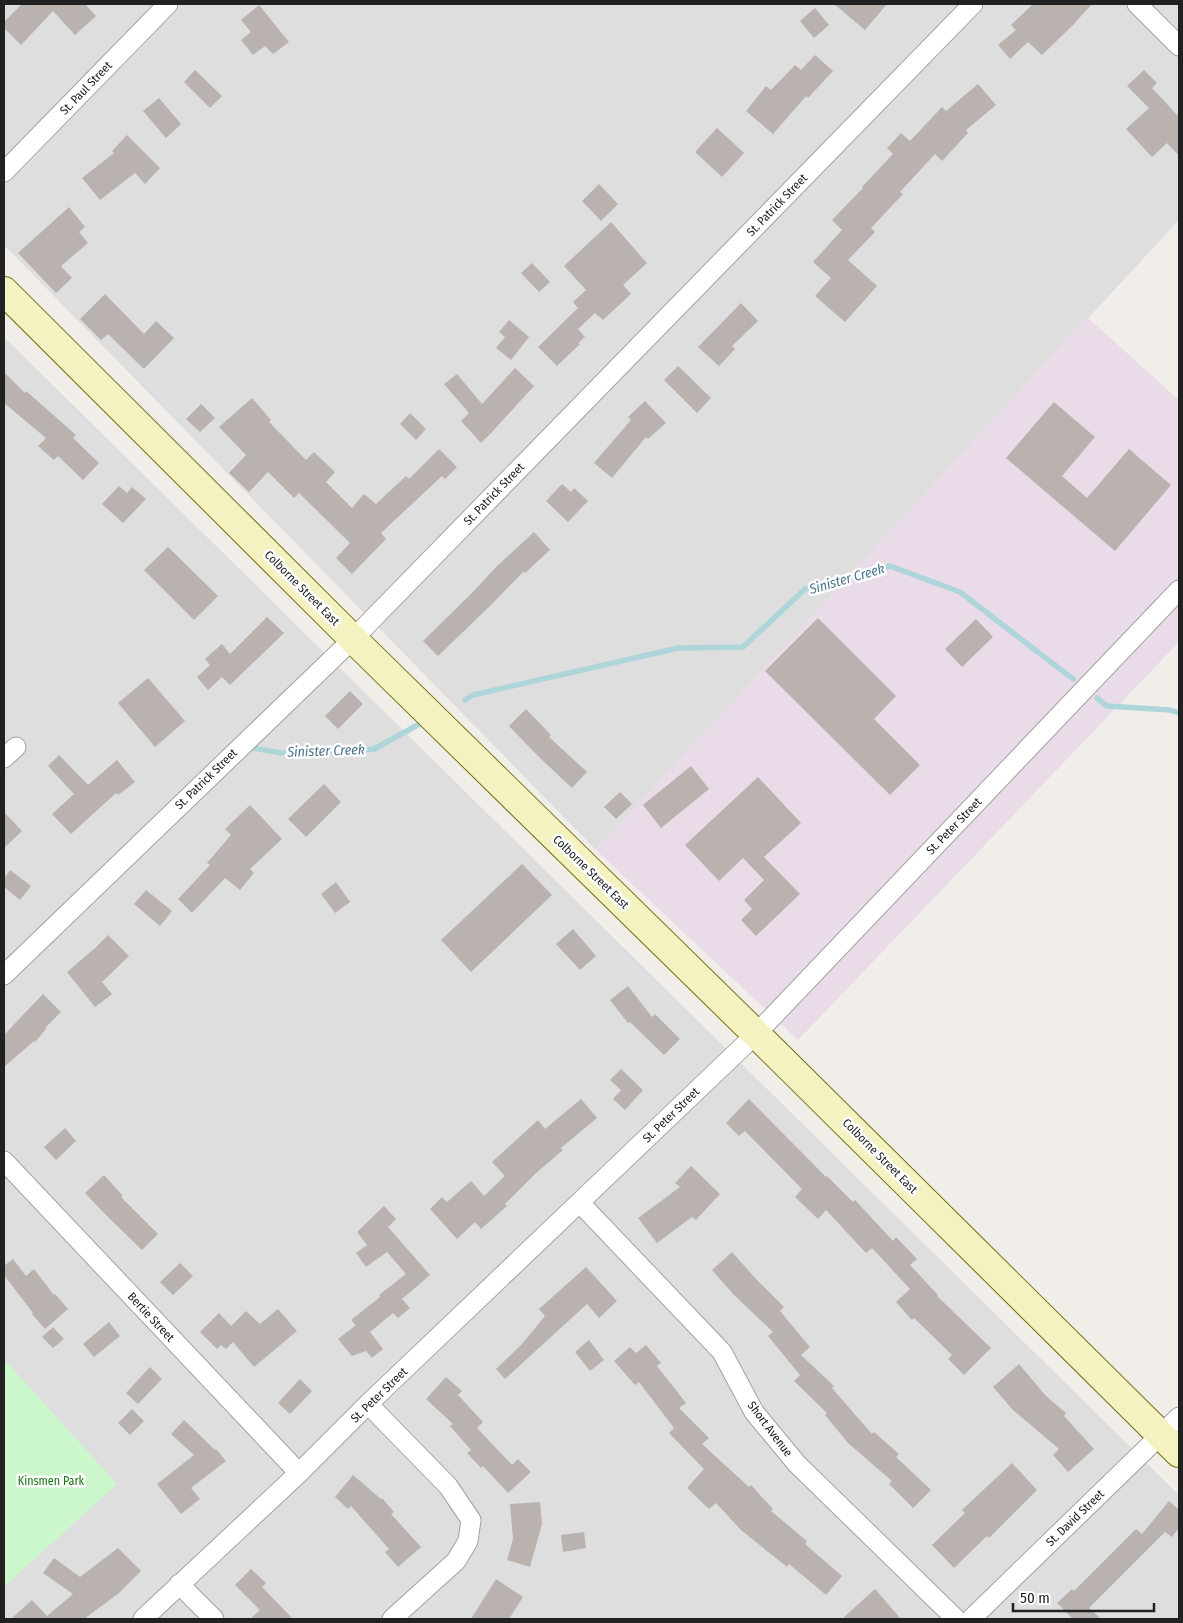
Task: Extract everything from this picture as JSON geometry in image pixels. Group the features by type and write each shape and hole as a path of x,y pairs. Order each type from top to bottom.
{"main road":[{"name":"Colborne Street East","path":"4,291 353,639 756,1034 1173,1435"}],"street":[{"name":"St. Paul Street","path":"4,172 168,4"},
{"name":"St. Patrick Street","path":"4,975 353,639 974,4"},
{"path":"1137,4 1179,46"},
{"name":"St. Peter Street","path":"143,1619 299,1473 368,1404 756,1034 1179,590"},
{"name":"Bertie Street","path":"4,1161 299,1473"},
{"name":"Short Avenue","path":"580,1203 722,1352 754,1412 797,1464 956,1619"},
{"path":"368,1404 448,1486 471,1520 468,1541 456,1561 392,1619"},
{"name":"St. David Street","path":"971,1619 1173,1435"},
{"path":"179,1584 214,1619"}],"shaded area":[{"path":"4,4 1179,4 1179,220 596,850 4,245"},
{"path":"1087,317 1179,400 1179,642 798,1040 596,850"},
{"path":"4,337 1179,1495 1179,1619 4,1619"}],"green space":[{"name":"Kinsmen Park","path":"4,1359 117,1484 4,1587"}],"building":[{"path":"22,4 85,4 96,16 75,35 53,11 21,45 4,28 4,22"},
{"path":"834,4 887,4 865,30"},
{"path":"1033,4 1092,4 1042,55 1028,42 1010,59 998,45 1016,30 1011,25"},
{"path":"259,5 289,42 273,54 265,46 253,55 241,40 251,32 241,20"},
{"path":"815,8 829,25 814,38 800,21"},
{"path":"815,55 833,71 808,98 806,96 773,134 746,111 766,86 771,90 795,65 801,70"},
{"path":"195,70 222,96 210,108 184,82"},
{"path":"1144,70 1157,83 1152,88 1179,117 1179,156 1167,143 1152,157 1126,129 1149,108 1127,86"},
{"path":"978,84 996,105 966,130 968,133 942,161 935,154 900,192 903,194 871,228 875,232 848,260 877,286 845,322 815,296 831,278 813,262 842,230 832,220 893,154 887,148 901,133 910,141 942,107 946,111"},
{"path":"159,98 181,124 166,138 143,111"},
{"path":"717,128 744,153 722,177 695,152"},
{"path":"127,135 160,168 145,184 135,173 100,200 82,178 114,153 112,151"},
{"path":"599,184 618,204 601,221 582,201"},
{"path":"69,207 85,227 79,232 88,243 61,266 72,278 56,293 18,253"},
{"path":"611,222 647,263 623,285 631,294 603,320 595,313 578,329 585,337 557,366 538,347 578,308 573,302 586,290 564,266"},
{"path":"532,263 550,282 539,292 521,273"},
{"path":"105,294 144,334 156,321 174,338 144,369 108,334 101,340 80,319"},
{"path":"741,303 758,321 732,346 735,349 719,366 698,347"},
{"path":"509,320 529,337 511,360 496,348 505,337 499,332"},
{"path":"678,366 711,398 697,413 664,380"},
{"path":"515,368 534,386 481,443 461,421 469,413 444,384 457,374 482,404"},
{"path":"4,372 25,393 26,391 76,435 73,438 99,463 83,480 58,456 54,460 38,446 46,438 4,403"},
{"path":"252,398 271,420 269,422 306,460 314,452 335,472 326,482 352,508 364,494 376,504 406,476 409,479 439,449 457,467 445,479 442,476 381,533 386,539 352,574 336,558 350,543 299,493 294,498 268,472 249,492 229,473 246,455 219,427"},
{"path":"645,401 666,423 648,439 646,437 612,478 594,463 631,420 628,417"},
{"path":"1054,402 1095,437 1062,476 1087,498 1129,449 1171,485 1115,551 1006,458"},
{"path":"201,404 215,418 200,432 186,419"},
{"path":"410,413 426,429 416,440 400,424"},
{"path":"562,484 571,492 574,488 588,501 568,522 546,501"},
{"path":"119,486 127,493 132,487 146,499 123,523 102,504"},
{"path":"534,532 550,550 525,573 524,571 438,656 423,641 497,566"},
{"path":"168,547 218,596 194,620 144,570"},
{"path":"267,617 284,633 230,685 222,677 208,690 197,677 210,665 205,659 222,644 230,654"},
{"path":"818,618 896,696 874,719 920,765 890,795 765,671"},
{"path":"976,619 993,637 962,667 945,649"},
{"path":"148,678 185,721 155,747 118,703"},
{"path":"350,691 363,704 338,729 325,716"},
{"path":"526,709 551,735 549,737 587,772 572,788 509,726"},
{"path":"59,755 88,785 117,760 135,782 118,795 116,793 71,834 52,814 74,794 48,766"},
{"path":"691,766 709,789 661,828 643,805"},
{"path":"758,777 801,823 764,857 800,894 756,936 741,920 752,909 744,900 764,880 743,858 719,881 685,845"},
{"path":"324,784 341,802 306,837 288,819"},
{"path":"620,792 632,804 616,819 604,807"},
{"path":"250,805 282,839 250,869 254,873 240,890 225,878 192,913 178,899 210,865 207,863 231,835 225,829"},
{"path":"4,812 22,831 4,848"},
{"path":"522,864 552,895 471,972 441,940"},
{"path":"10,870 31,886 20,900 4,887 4,878"},
{"path":"336,882 350,902 335,913 321,894"},
{"path":"146,890 172,911 160,926 134,904"},
{"path":"573,929 596,956 580,970 556,944"},
{"path":"108,935 129,956 102,982 112,994 95,1007 67,972"},
{"path":"628,986 652,1017 655,1014 680,1039 664,1055 630,1022 628,1023 610,1000"},
{"path":"43,994 61,1012 45,1028 35,1042 4,1067 4,1035"},
{"path":"621,1069 643,1090 625,1110 613,1099 621,1090 610,1080"},
{"path":"581,1099 597,1118 561,1148 563,1150 535,1174 505,1204 507,1206 481,1229 475,1222 457,1239 430,1209 442,1197 447,1202 471,1181 484,1196 505,1176 492,1162 538,1120 545,1129"},
{"path":"749,1099 826,1177 853,1202 855,1200 893,1241 896,1237 917,1259 910,1265 937,1296 991,1348 964,1375 948,1359 952,1355 914,1318 912,1320 896,1302 910,1289 872,1248 866,1253 826,1210 818,1219 795,1197 802,1189 745,1131 739,1136 726,1123"},
{"path":"65,1128 76,1141 56,1160 44,1147"},
{"path":"691,1166 720,1194 696,1220 692,1217 657,1243 638,1218 680,1187 675,1183"},
{"path":"104,1175 123,1196 121,1197 158,1234 142,1250 85,1193"},
{"path":"384,1206 396,1219 388,1227 430,1275 402,1299 410,1308 398,1318 393,1313 370,1332 383,1349 372,1358 366,1351 352,1356 338,1339 356,1325 351,1320 406,1274 387,1252 366,1267 356,1253 367,1245 357,1232"},
{"path":"732,1252 784,1307 780,1311 810,1347 801,1355 834,1386 832,1388 872,1434 874,1432 899,1454 896,1457 931,1490 913,1508 889,1484 892,1481 848,1443 825,1415 827,1413 794,1381 800,1375 768,1336 773,1332 734,1295 712,1270"},
{"path":"13,1259 26,1276 34,1269 54,1295 68,1309 45,1329 4,1275 4,1266"},
{"path":"180,1263 193,1276 173,1295 160,1282"},
{"path":"586,1267 617,1301 599,1318 587,1304 505,1379 496,1369 522,1344 545,1316 539,1309"},
{"path":"278,1309 297,1331 254,1367 233,1342 226,1349 221,1345 217,1349 200,1332 219,1313 231,1326 246,1311 260,1324"},
{"path":"109,1322 120,1336 94,1357 83,1344"},
{"path":"53,1327 64,1339 53,1348 42,1337"},
{"path":"589,1340 604,1360 590,1371 575,1352"},
{"path":"646,1345 661,1363 657,1366 686,1403 679,1408 709,1438 702,1444 749,1487 751,1485 773,1509 771,1511 807,1541 805,1544 842,1576 826,1595 789,1564 787,1567 741,1530 716,1503 709,1509 687,1488 704,1469 669,1433 674,1428 639,1382 635,1385 614,1361 630,1347 636,1353"},
{"path":"1019,1364 1046,1396 1066,1413 1064,1416 1094,1449 1068,1472 1053,1455 1059,1449 1013,1410 993,1387"},
{"path":"150,1367 162,1379 138,1404 126,1393"},
{"path":"446,1377 462,1391 458,1395 483,1422 477,1428 512,1465 518,1459 531,1472 508,1493 483,1466 481,1468 467,1453 471,1450 450,1426 453,1424 426,1399"},
{"path":"300,1379 312,1391 290,1414 278,1403"},
{"path":"132,1409 144,1421 130,1435 118,1423"},
{"path":"184,1420 216,1449 226,1461 191,1488 200,1499 181,1514 157,1484 194,1455 171,1434"},
{"path":"1012,1463 1037,1490 989,1538 987,1536 954,1568 932,1545 965,1513 962,1510"},
{"path":"353,1475 382,1498 394,1512 391,1514 421,1547 398,1567 385,1552 389,1549 351,1506 348,1509 335,1497"},
{"path":"1169,1501 1179,1510 1179,1528 1172,1537 1165,1532 1089,1608 1101,1619 1073,1619 1057,1603 1072,1589 1074,1591 1136,1529 1142,1534"},
{"path":"540,1502 542,1524 530,1567 507,1560 513,1539 510,1504"},
{"path":"584,1532 586,1548 563,1552 561,1535"},
{"path":"118,1548 141,1571 119,1593 84,1619 11,1619 32,1600 47,1616 73,1594 43,1573 54,1558 80,1577"},
{"path":"251,1569 266,1583 262,1587 293,1619 250,1619 260,1610 235,1585"},
{"path":"496,1579 523,1597 509,1619 471,1619"},
{"path":"875,1589 901,1619 842,1619"}],"waterway":[{"name":"Sinister Creek","path":"465,700 473,695 678,648 743,647 805,589 890,566 960,592 1073,679"},
{"name":"Sinister Creek","path":"1097,698 1107,706 1170,710 1179,713"},
{"name":"Sinister Creek","path":"247,747 282,753 374,749 425,721"}]}
